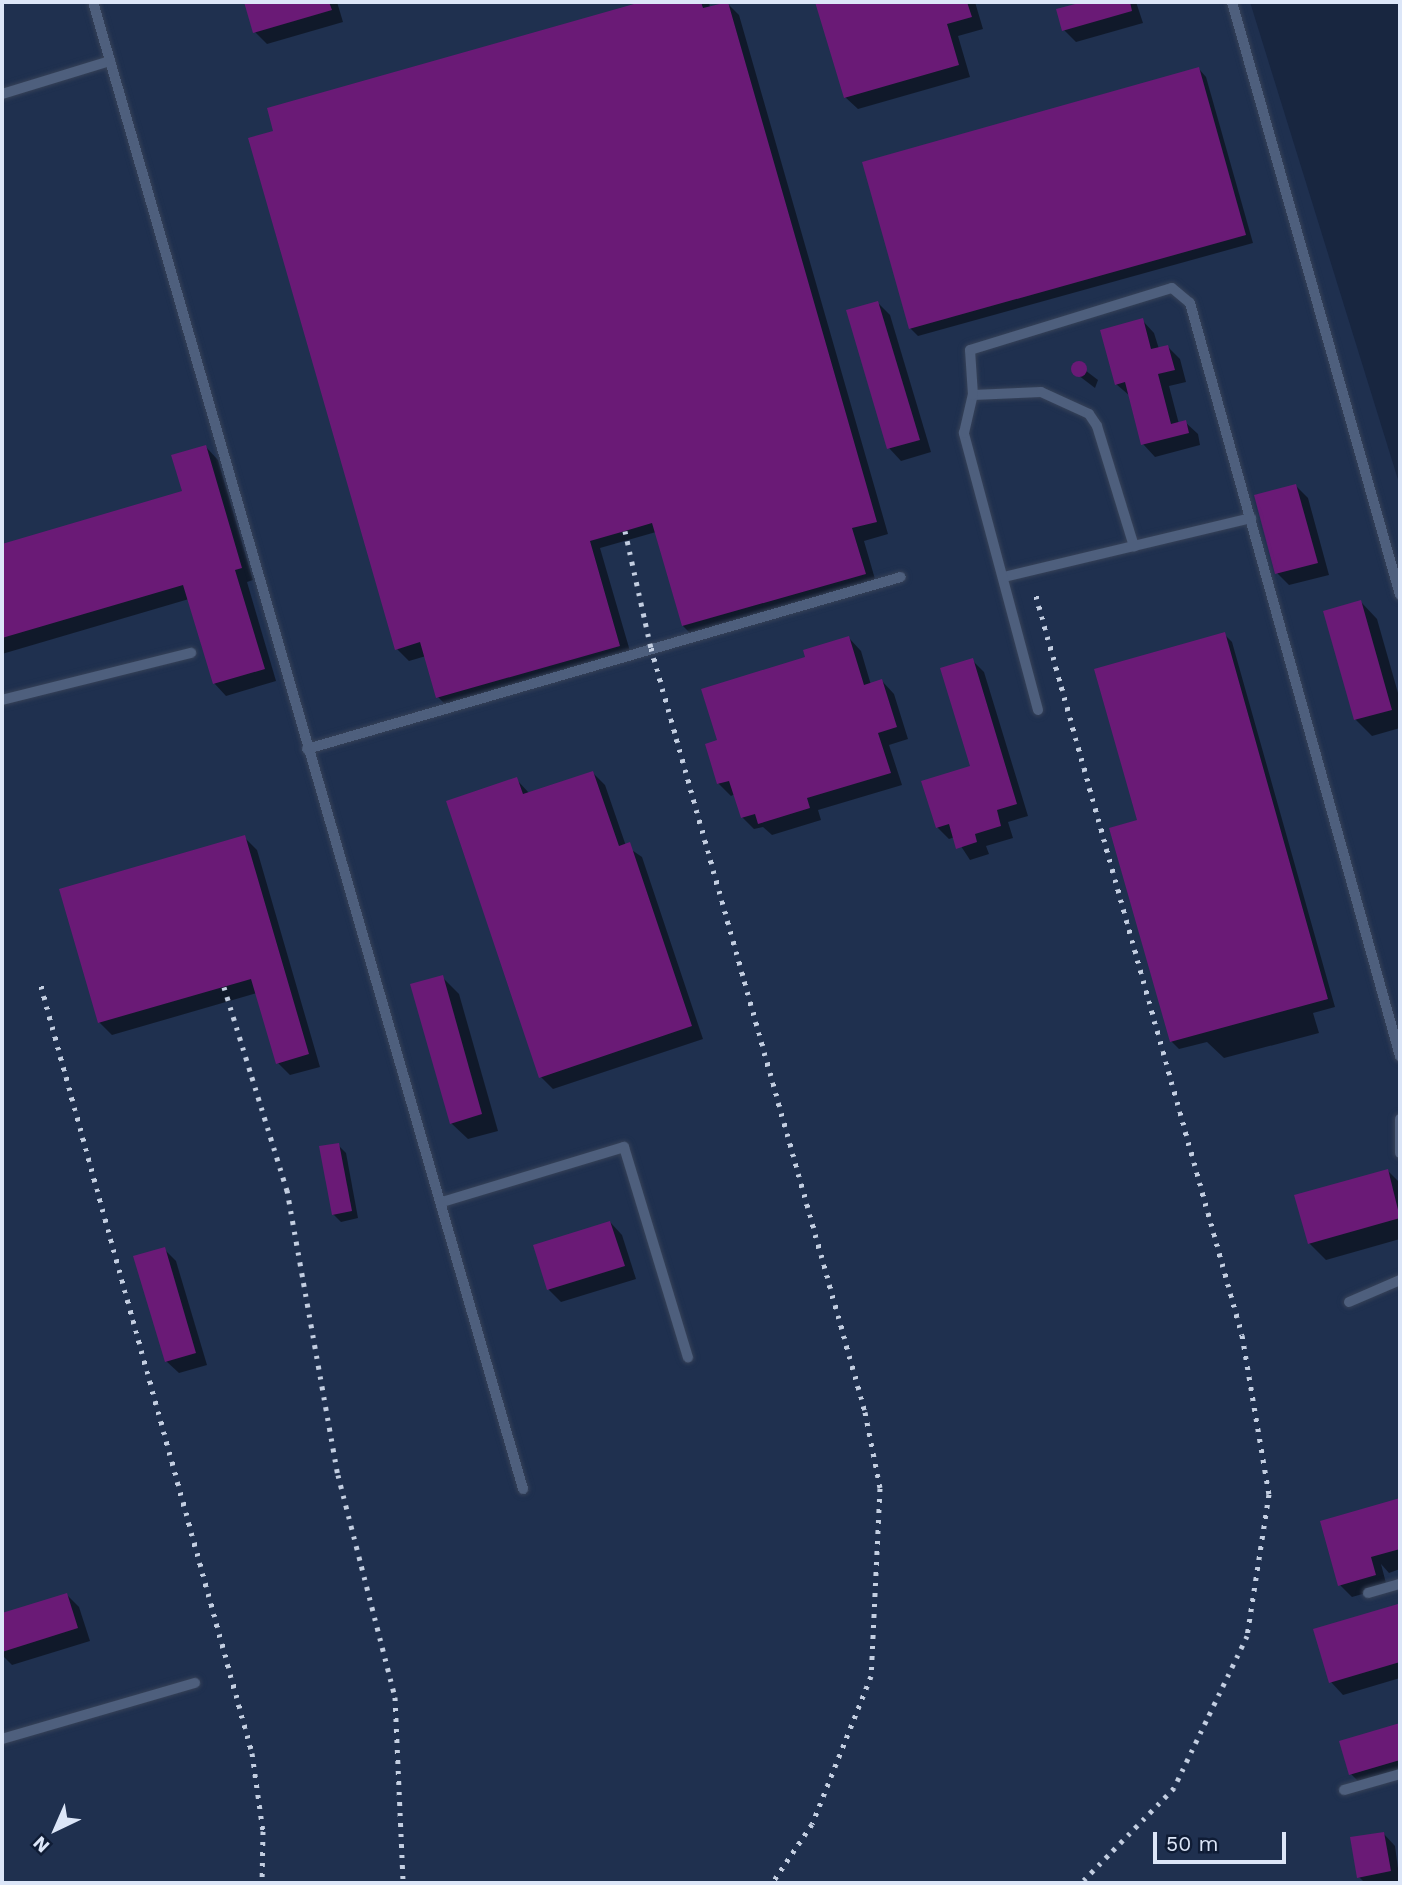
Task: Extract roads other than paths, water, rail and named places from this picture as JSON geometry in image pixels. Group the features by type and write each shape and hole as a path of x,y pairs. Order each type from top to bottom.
{"lane":[{"path":"93,2 523,1489"},
{"path":"1232,2 1400,594"},
{"path":"2,94 110,61"},
{"path":"1038,710 964,433 973,395 970,350 1172,288 1182,292 1190,303 1400,1056"},
{"path":"973,395 1041,393 1089,414 1097,426 1135,546"},
{"path":"1004,577 1251,518"},
{"path":"307,749 901,577"},
{"path":"2,700 191,653"},
{"path":"1400,1119 1400,1153"},
{"path":"442,1202 624,1147 688,1357"},
{"path":"1349,1302 1400,1280"},
{"path":"1368,1593 1400,1584"},
{"path":"2,1739 195,1683"},
{"path":"1344,1790 1400,1774"}],"railway":[{"path":"625,531 651,648 865,1412 880,1488 871,1676 812,1824 772,1883"},
{"path":"1036,596 1242,1335 1269,1494 1247,1636 1174,1788 1081,1883"},
{"path":"41,986 252,1753 263,1831 262,1883"},
{"path":"224,987 287,1190 338,1475 395,1697 403,1883"}]}
